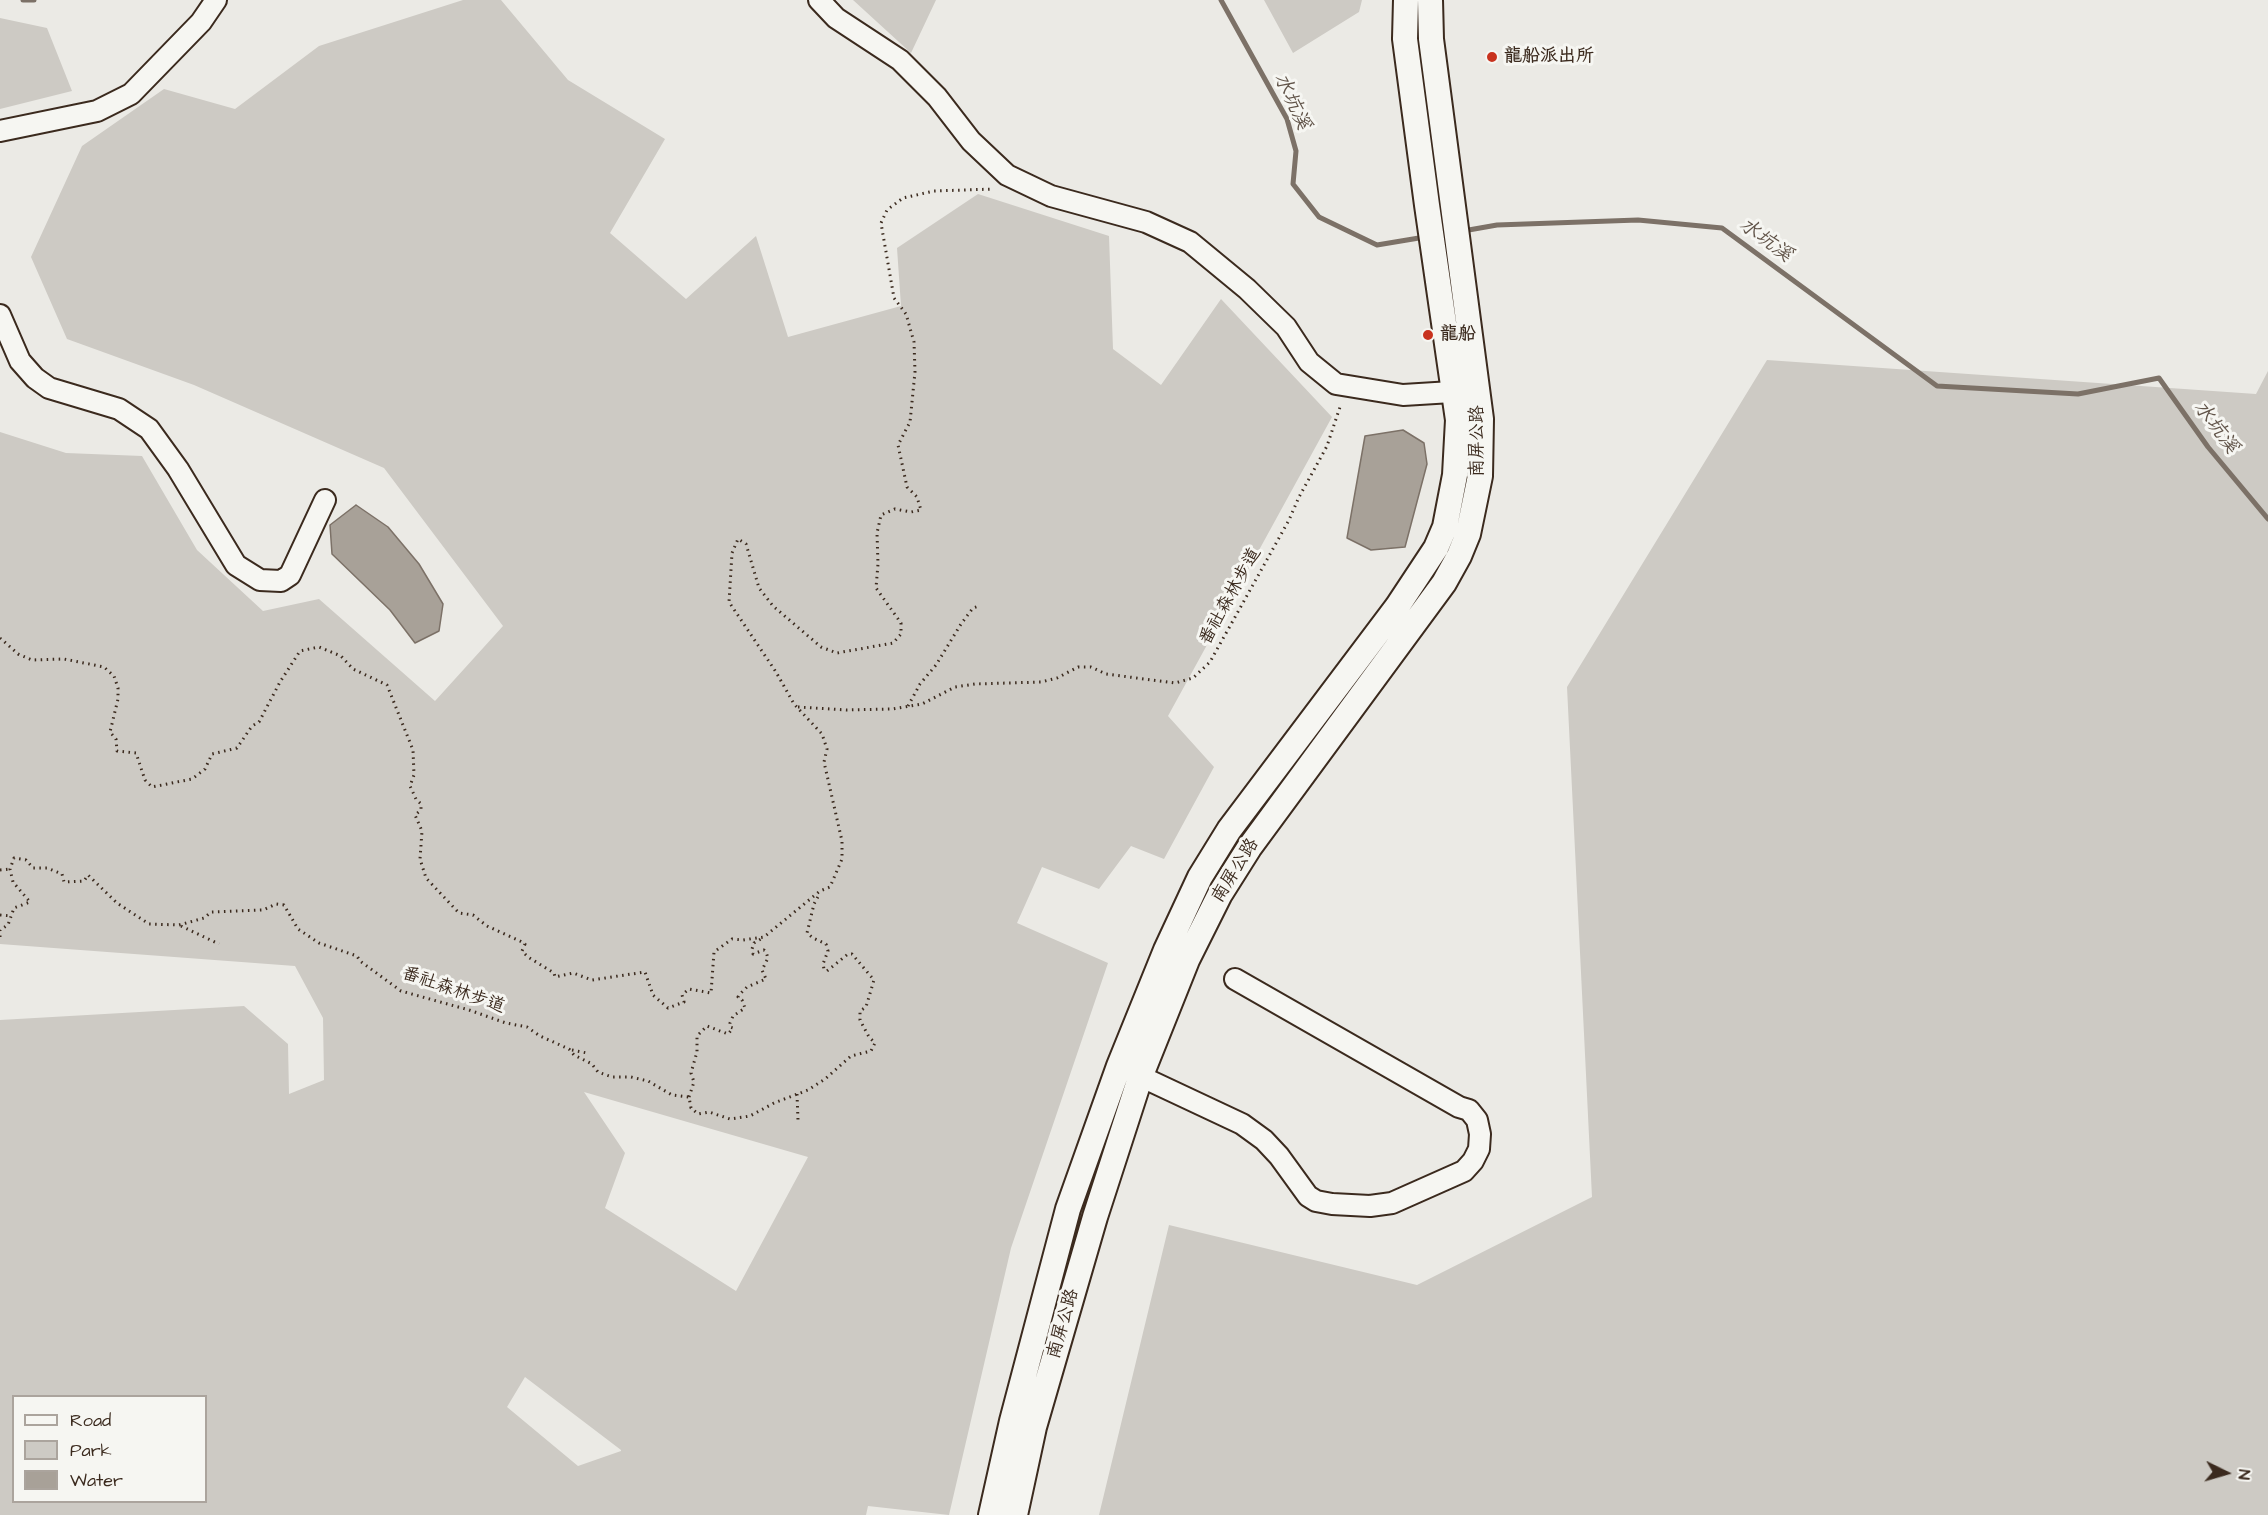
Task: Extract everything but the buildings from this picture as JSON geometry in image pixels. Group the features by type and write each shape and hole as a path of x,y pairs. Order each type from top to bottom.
{"main road":[{"path":"1406,0 1405,39 1412,92"},
{"path":"1430,0 1431,39 1437,89"},
{"name":"南屏公路","path":"1437,89 1461,263 1465,391"},
{"name":"南屏公路","path":"991,1515 1012,1421 1068,1209 1130,1071 1220,894 1249,848 1423,612 1459,556 1468,534 1480,476 1481,419 1465,391 1437,267 1412,92"},
{"name":"南屏公路","path":"1015,1515 1034,1427 1095,1217 1130,1071"}],"street":[{"path":"0,131 97,111 130,94 201,22 216,0"},
{"path":"819,0 836,18 900,60 937,97 971,141 1007,175 1051,196 1146,222 1190,242 1247,289 1287,327 1309,362 1336,384 1403,395 1465,391"},
{"path":"1412,92 1437,89"},
{"path":"0,315 20,360 35,378 49,388 119,409 149,429 178,469 236,565 260,580 281,581 290,575 325,500"},
{"path":"1130,1071 1242,1124 1264,1140 1279,1156 1308,1196 1316,1201 1370,1206 1392,1203 1464,1171 1473,1161 1479,1149 1480,1134 1477,1120 1469,1110 1459,1107 1235,979"}],"path":[{"name":"番社森林步道","path":"764,937 820,891 830,887 842,859 842,841 824,762 827,748 822,734 794,704 776,672 729,603 732,553 738,539 746,544 759,588 780,612 821,647 837,654 875,648 893,643 901,634 901,623 876,588 877,533 881,515 895,509 911,512 921,510 917,497 907,486 898,445 910,422 915,372 914,342 906,314 894,298 881,223 887,210 903,198 934,191 1001,189"},
{"name":"番社森林步道","path":"794,704 798,707 846,710 893,709 922,704 955,687 975,684 1041,682 1057,678 1078,667 1091,667 1106,674 1175,683 1193,678 1210,662 1289,520 1327,447 1346,386"},
{"path":"908,706 920,684 936,665 961,624 973,608 979,606"},
{"path":"0,638 18,654 32,660 64,659 104,667 114,676 118,699 110,732 116,739 117,751 136,753 145,780 153,787 192,779 205,769 212,754 237,748 252,726 259,722 280,682 300,651 319,646 341,656 353,669 387,686 402,719 413,750 414,775 410,786 416,799 422,804 421,810 415,815 422,831 420,859 426,878 459,913 473,915 488,926 525,944 522,951 554,973 555,977 573,973 592,980 645,972 652,995 668,1008 684,1002 682,995 689,989 711,993 714,952 732,939 764,937"},
{"name":"番社森林步道","path":"0,870 10,869 14,858 26,860 33,868 47,868 62,874 64,882 84,881 88,874 117,903 149,924 179,926 219,944"},
{"path":"0,937 0,930 8,924 14,908 30,902 13,882 10,869"},
{"name":"番社森林步道","path":"179,926 204,918 211,912 263,910 276,904 284,905 298,929 319,943 357,956 360,961 401,991 506,1023 527,1027 540,1036 569,1049 592,1064 598,1072 612,1077 631,1077 648,1081 672,1095 689,1097 691,1108 698,1114 708,1112 730,1119 750,1116 808,1090 850,1056 871,1051 875,1043 860,1020 860,1011 866,1007 874,980 858,958 852,954 848,954 827,972 823,964 828,951 826,944 807,933 814,904 820,891"},
{"path":"0,915 12,916"},
{"path":"689,1097 694,1082 691,1073 697,1052 697,1036 707,1026 728,1034 733,1028 730,1023 733,1016 745,1008 739,995 747,987 766,979 762,970 768,958 766,952 764,950 753,954 752,950 754,943 764,937"},
{"name":"番社森林步道","path":"569,1049 587,1053"},
{"path":"797,1094 798,1120"}],"green space":[{"path":"463,0 501,0 568,80 665,139 610,233 686,299 756,236 788,337 901,306 897,248 978,194 1109,236 1113,349 1161,385 1221,299 1332,417 1168,716 1214,767 1164,859 1131,846 1099,889 1042,867 1017,923 1108,963 1011,1248 949,1515 868,1506 866,1515 0,1515 0,1020 244,1006 288,1044 289,1094 324,1080 323,1018 295,966 0,944 0,432 66,453 142,456 197,550 263,611 319,599 435,701 503,626 384,468 194,385 67,339 31,257 82,146 164,89 235,109 319,46","holes":["584,1092 808,1157 736,1291 605,1208 625,1153","525,1377 621,1450 621,1451 578,1466 507,1407"]},
{"path":"853,0 936,0 911,53"},
{"path":"1264,0 1362,0 1359,12 1293,53"},
{"path":"0,18 47,28 72,91 0,109"},
{"path":"1767,360 2256,394 2268,371 2268,1515 1099,1515 1169,1225 1417,1285 1592,1197 1567,687"}],"water":[{"path":"1403,430 1424,443 1427,464 1405,547 1371,550 1347,538 1365,436"},
{"path":"356,505 388,527 419,564 443,604 439,631 415,643 390,610 332,554 330,525"}],"waterway":[{"name":"水坑溪","path":"23,0 34,0"},
{"name":"水坑溪","path":"1221,0 1287,119 1296,151 1293,184 1319,217 1377,245 1425,237"},
{"name":"水坑溪","path":"1463,231 1497,225 1638,220 1722,228 1937,386 2078,394 2159,378 2208,447 2268,519"}],"place":[{"name":"龍船派出所","path":"1492,57"},
{"name":"龍船","path":"1428,335"}]}
